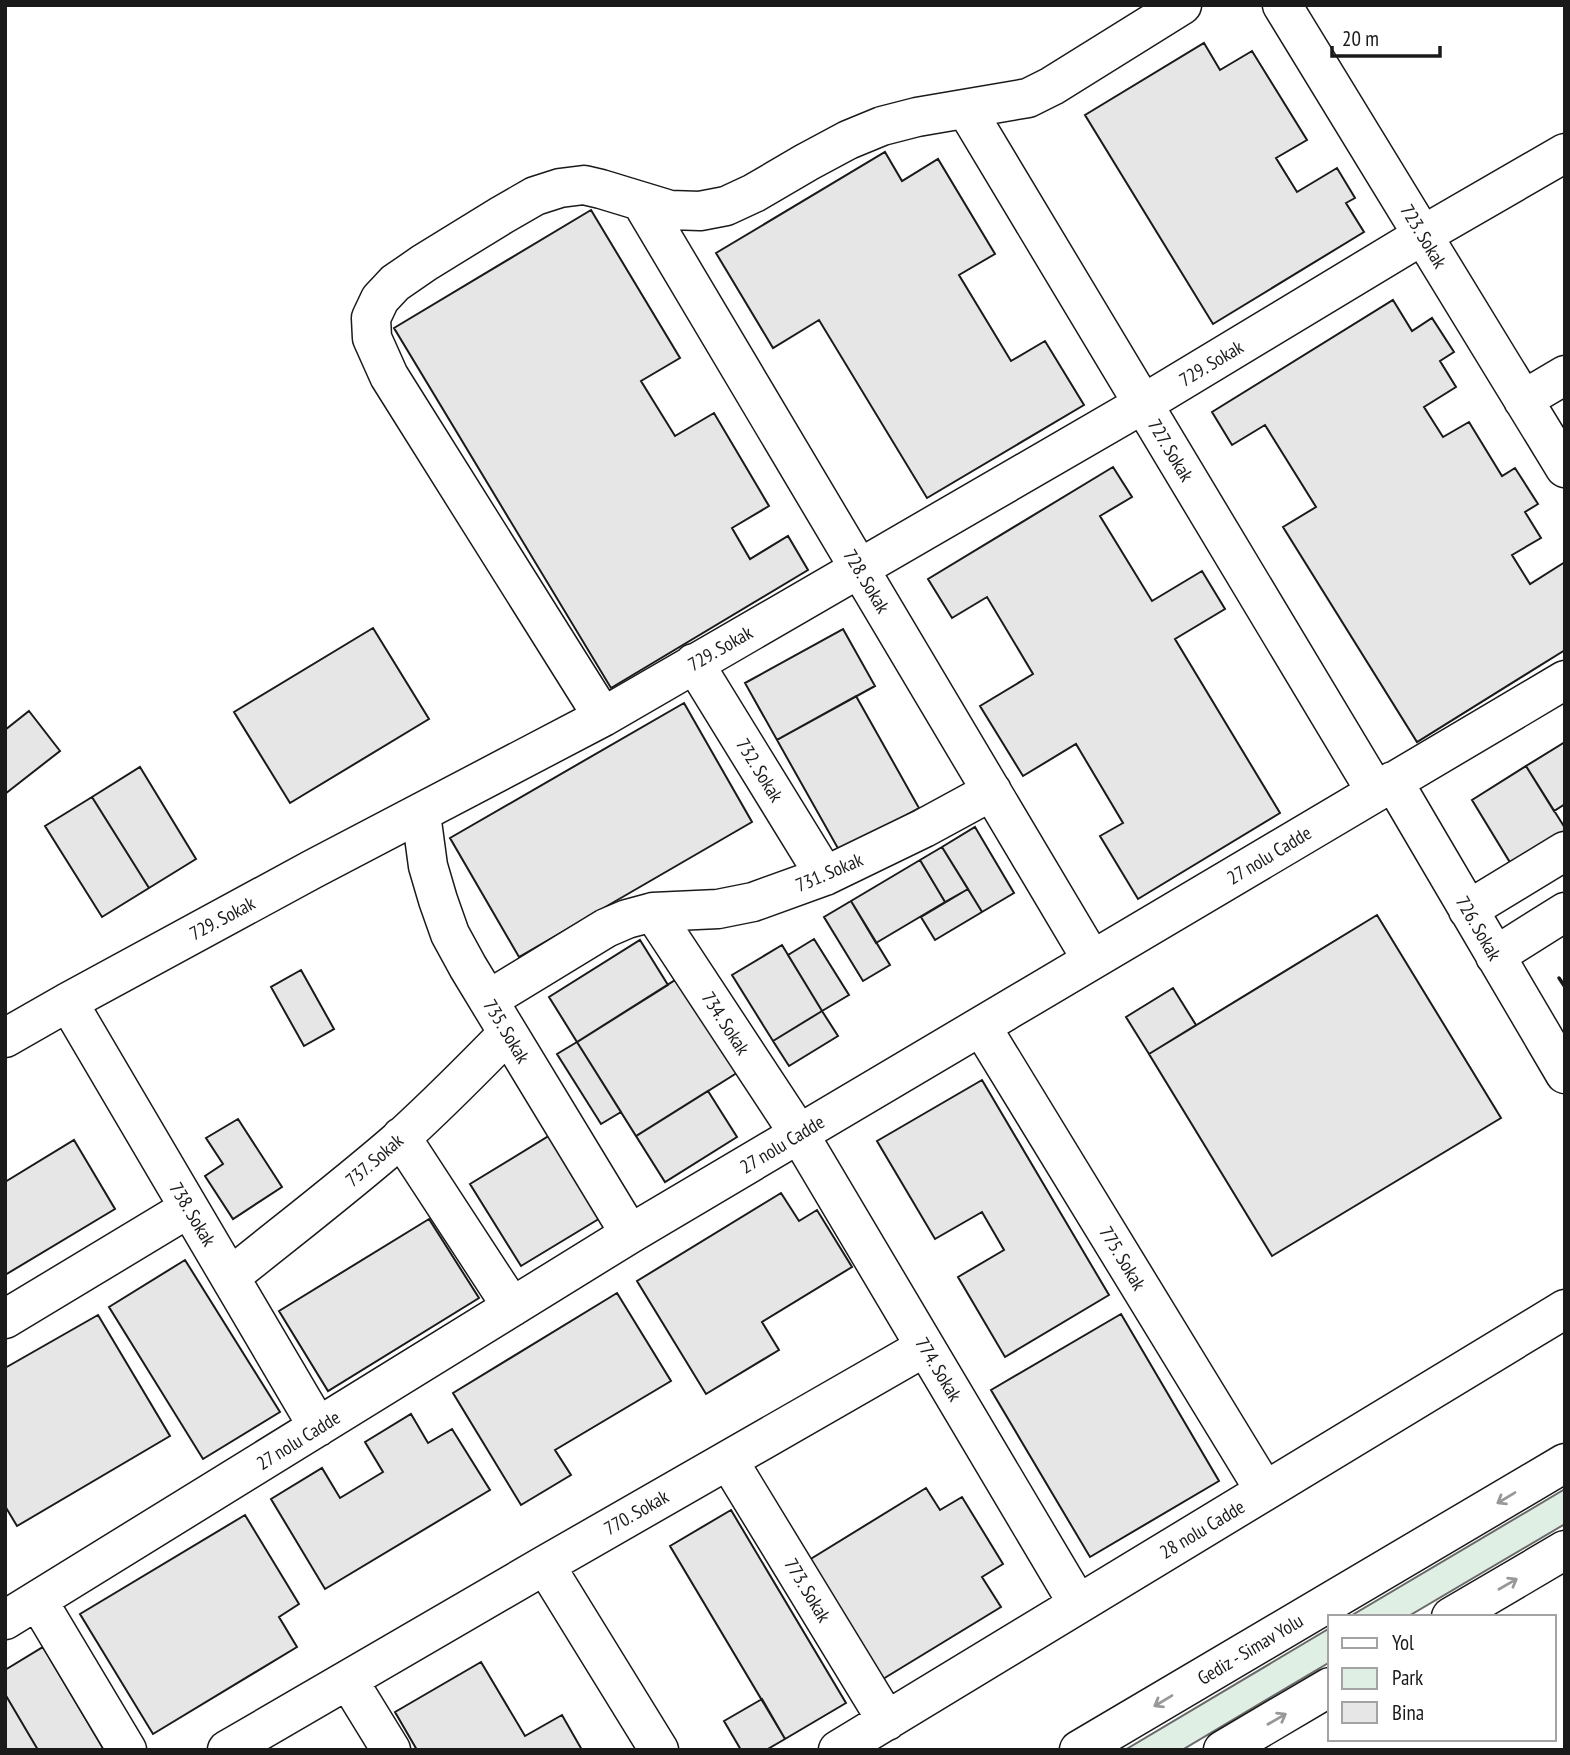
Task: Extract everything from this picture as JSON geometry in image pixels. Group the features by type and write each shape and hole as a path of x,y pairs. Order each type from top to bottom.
{"main road":[{"path":"603,717 389,376 372,338 371,318 380,299 395,283 435,256 535,196 560,188 584,186 670,210 700,211 726,206 848,140 870,131 917,117 1028,98 1052,86 1182,5"},
{"name":"723. Sokak","path":"1282,5 1565,468"},
{"name":"727. Sokak","path":"966,109 1143,404 1384,787"},
{"name":"729. Sokak","path":"5,1038 313,869 603,717 1143,404 1423,235 1565,153"},
{"name":"728. Sokak","path":"642,203 1092,960"},
{"path":"1523,400 1565,375"},
{"name":"732. Sokak","path":"694,663 825,876"},
{"name":"27 nolu Cadde","path":"5,1620 630,1234 1565,680"},
{"name":"726. Sokak","path":"1384,787 1468,910 1565,1074"},
{"name":"731. Sokak","path":"488,1000 606,928 627,919 653,912 718,909 754,902 825,876 924,828 992,791"},
{"name":"735. Sokak","path":"421,814 428,866 450,934 630,1234"},
{"path":"1468,910 1565,851"},
{"name":"734. Sokak","path":"653,912 799,1134"},
{"path":"1495,956 1565,912"},
{"name":"738. Sokak","path":"68,1002 318,1427"},
{"name":"775. Sokak","path":"981,1026 1265,1491"},
{"name":"737. Sokak","path":"230,1277 401,1137 508,1033"},
{"name":"774. Sokak","path":"799,1134 1078,1604"},
{"path":"401,1137 512,1307"},
{"path":"5,1319 189,1208"},
{"name":"28 nolu Cadde","path":"838,1750 1565,1309"},
{"name":"770. Sokak","path":"228,1750 925,1347"},
{"name":"773. Sokak","path":"728,1460 887,1721"},
{"name":"Gediz - Simav Yolu","path":"1079,1750 1565,1463"},
{"path":"1454,1615 1565,1550"},
{"path":"545,1565 659,1750"},
{"path":"38,1601 127,1750"},
{"path":"348,1680 391,1750"},
{"path":"1223,1750 1328,1688"}],"green space":[{"path":"1565,1489 1565,1524 1410,1615 1352,1615"},
{"path":"1328,1629 1328,1663 1182,1750 1125,1750"}],"building":[{"path":"1204,43 1220,70 1252,51 1307,140 1276,158 1297,192 1337,168 1355,198 1346,203 1364,232 1213,324 1085,115"},
{"path":"885,152 902,181 938,159 995,254 959,275 1011,361 1045,341 1084,405 927,498 819,320 773,348 716,253"},
{"path":"591,210 680,358 641,381 675,436 714,413 769,506 732,528 750,559 788,536 808,570 611,688 394,328"},
{"path":"1393,300 1412,331 1432,318 1454,352 1440,361 1456,387 1424,407 1443,437 1469,422 1502,476 1515,468 1538,504 1525,512 1541,538 1512,555 1530,584 1565,562 1565,650 1417,742 1283,527 1316,507 1265,425 1232,445 1212,412"},
{"path":"1113,467 1132,497 1100,516 1152,601 1202,571 1225,609 1175,639 1280,813 1138,899 1100,836 1123,823 1076,744 1023,776 980,706 1033,674 987,597 952,618 928,579"},
{"path":"373,628 429,719 290,803 234,712"},
{"path":"843,629 875,686 777,740 745,683"},
{"path":"856,696 919,808 840,852 777,740"},
{"path":"684,703 752,822 519,957 450,838"},
{"path":"29,711 60,751 5,794 5,730"},
{"path":"1565,742 1565,804 1554,811 1526,766"},
{"path":"1526,766 1565,831 1511,864 1472,800"},
{"path":"140,767 196,859 149,888 92,797"},
{"path":"92,797 149,888 102,917 45,826"},
{"path":"975,827 1014,893 982,912 942,847"},
{"path":"942,847 968,889 945,902 920,860"},
{"path":"920,860 945,902 876,943 851,901"},
{"path":"968,889 982,912 935,940 921,917"},
{"path":"851,901 890,965 863,981 824,917"},
{"path":"1377,915 1501,1118 1272,1256 1149,1054"},
{"path":"814,939 849,995 822,1011 788,955"},
{"path":"640,940 668,985 577,1042 549,997"},
{"path":"782,945 822,1011 773,1041 732,975"},
{"path":"301,970 334,1029 304,1046 271,987"},
{"path":"680,977 740,1071 636,1136 577,1042"},
{"path":"1173,988 1196,1025 1149,1054 1126,1017"},
{"path":"822,1011 838,1036 789,1066 773,1041"},
{"path":"577,1042 621,1112 601,1124 557,1054"},
{"path":"982,1080 1109,1295 1005,1357 958,1277 1004,1250 982,1212 935,1239 877,1141"},
{"path":"708,1091 737,1137 665,1182 636,1136"},
{"path":"238,1119 282,1187 233,1219 205,1176 223,1164 206,1138"},
{"path":"552,1134 602,1217 521,1266 470,1184"},
{"path":"74,1140 115,1209 5,1275 5,1182"},
{"path":"781,1193 799,1221 817,1210 852,1267 762,1322 779,1350 706,1394 637,1281"},
{"path":"429,1219 479,1298 328,1391 279,1311"},
{"path":"185,1260 280,1412 203,1459 109,1307"},
{"path":"617,1293 671,1381 555,1450 571,1475 521,1505 453,1393"},
{"path":"1121,1314 1219,1481 1090,1557 991,1390"},
{"path":"98,1315 170,1436 17,1526 5,1506 5,1368"},
{"path":"411,1414 428,1443 452,1429 490,1490 325,1589 271,1499 322,1468 340,1498 383,1472 365,1442"},
{"path":"926,1488 940,1510 962,1497 1003,1564 982,1577 1001,1607 883,1679 809,1560"},
{"path":"731,1510 846,1703 785,1739 670,1546"},
{"path":"245,1515 299,1604 279,1617 297,1647 153,1734 80,1614"},
{"path":"43,1647 104,1750 38,1750 5,1694 5,1670"},
{"path":"481,1662 525,1736 562,1715 582,1750 417,1750 395,1712"},
{"path":"5,1694 38,1750 5,1750"},
{"path":"762,1699 785,1739 766,1750 741,1750 724,1721"}],"wall":[{"path":"1559,978 1565,987"}]}
